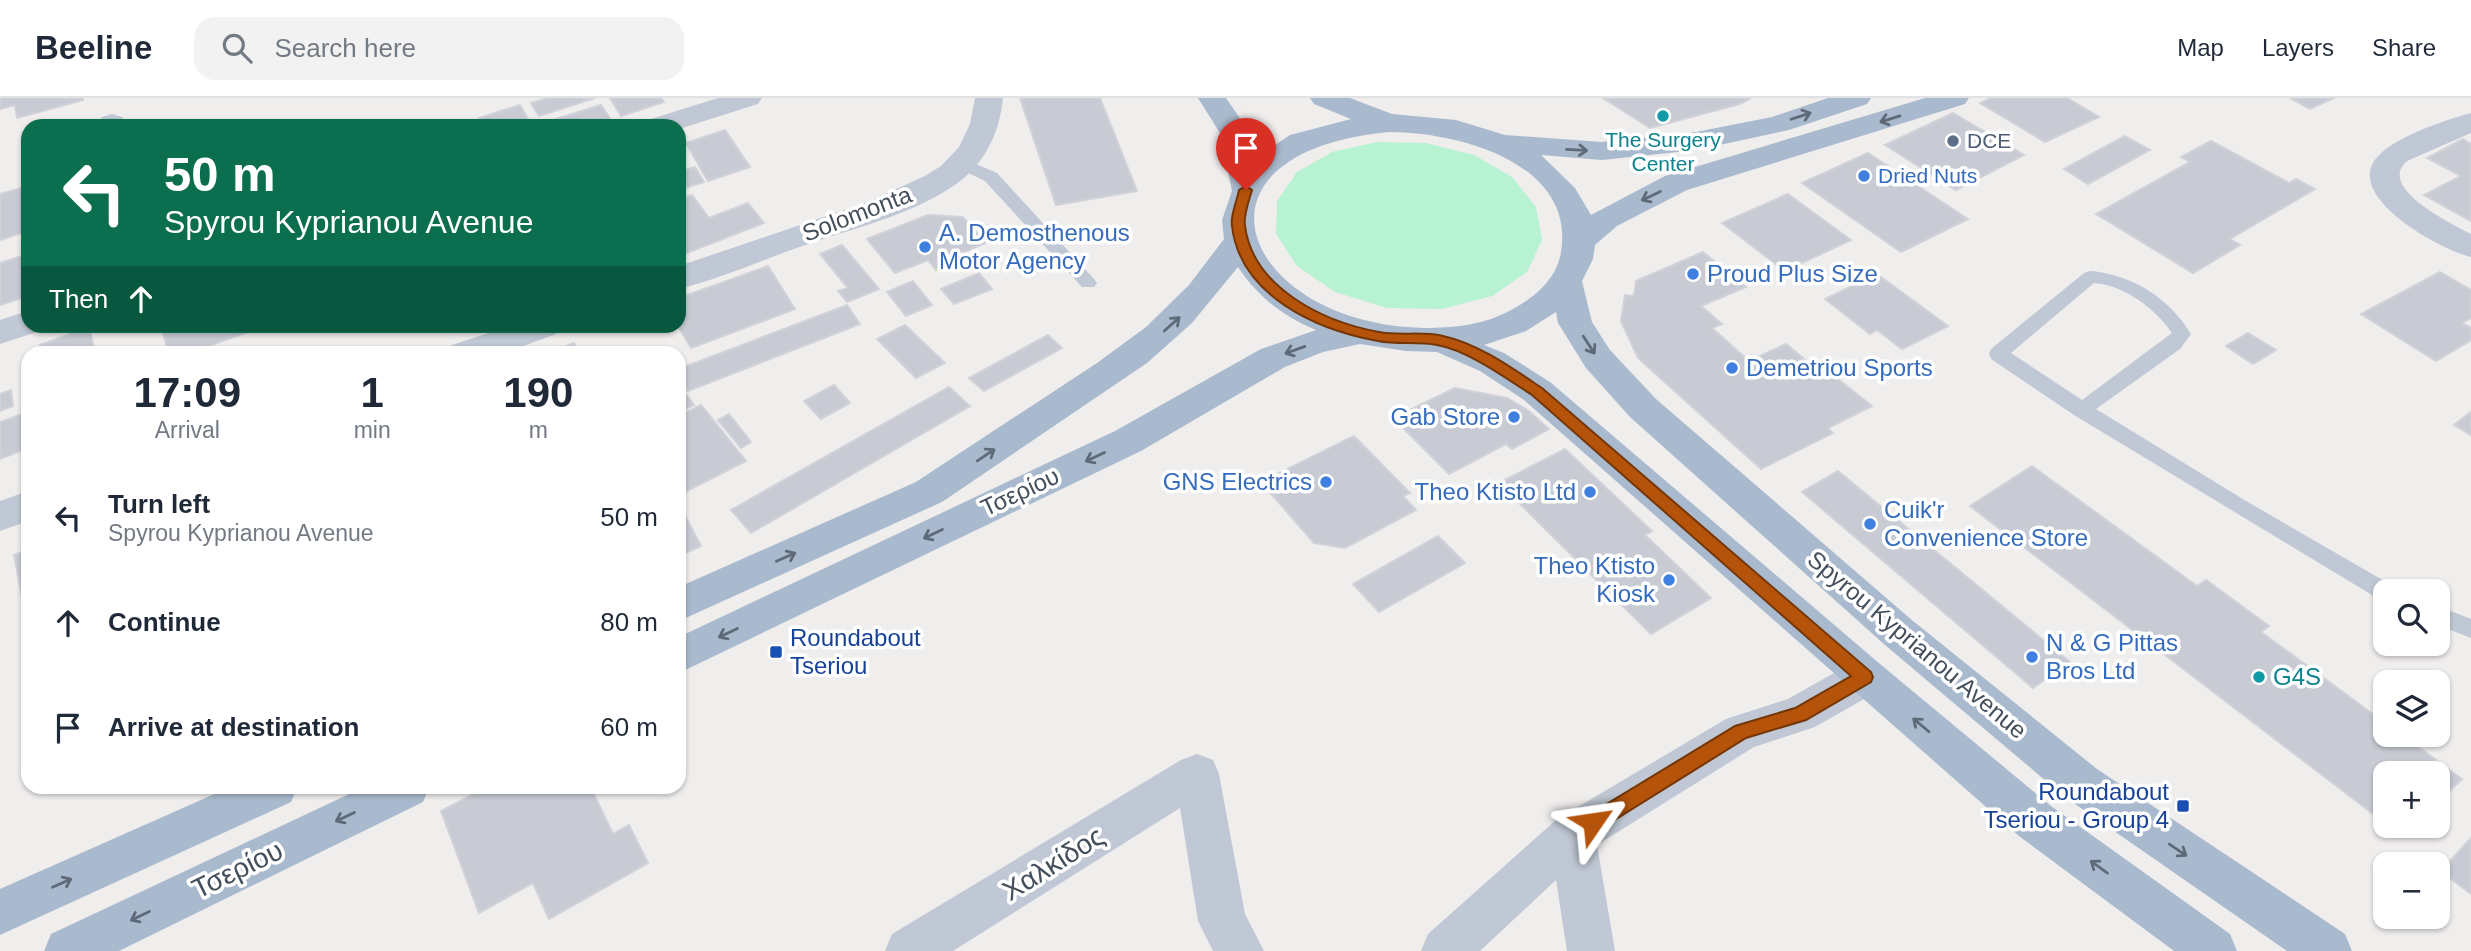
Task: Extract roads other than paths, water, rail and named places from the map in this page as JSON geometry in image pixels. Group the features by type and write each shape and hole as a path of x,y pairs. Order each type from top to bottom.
{"main road":[{"path":"1212,98 1235,133 1246,190"},
{"path":"1324,98 1389,123"},
{"path":"1485,139 1538,147 1602,151 1696,141 1779,124 1857,98"},
{"path":"1581,240 1606,219 1676,183 1955,98"},
{"path":"1406,122 1457,130 1506,146 1545,172 1572,204 1581,240 1572,276 1543,307 1497,330 1441,340 1379,337 1323,321 1277,294 1248,260 1241,238 1237,224 1246,190 1270,160 1307,138 1354,125 1406,122"},
{"name":"Τσερίου","path":"686,602 929,492 1142,352 1186,312 1210,285 1241,238"},
{"name":"Spyrou Kyprianou Avenue","path":"1566,282 1575,323 1598,359 1643,408 1745,498 1899,633 2081,783 2328,951"},
{"name":"Τσερίου","path":"686,653 1128,441 1273,358 1315,342 1361,332"},
{"path":"1441,340 1492,362 1537,391 1865,677 2035,821 2213,951"},
{"path":"0,912 262,794"},
{"name":"Τσερίου","path":"68,951 395,794"}],"street":[{"path":"680,119 748,98"},
{"name":"Solomonta","path":"686,276 891,204 929,185 962,163 979,141 987,119 989,98"},
{"path":"2471,122 2395,155 2385,170 2385,181 2389,193 2400,206 2471,247"},
{"path":"0,332 21,325"},
{"path":"487,346 524,333"},
{"path":"0,516 21,508"},
{"path":"1445,951 1572,835 1741,732 1800,715 1865,677"},
{"name":"Χαλκίδος","path":"909,951 1197,774 1222,921 1240,951"},
{"path":"1572,835 1591,951"}],"lane":[{"path":"962,163 991,177 1088,283"},
{"path":"2081,410 2173,344 2182,334 2173,317 2124,284 2103,276 2090,278 1998,354 2081,410 2232,504 2373,585"},
{"path":"2450,620 2471,629"}],"place":[{"name":"The Surgery Center","path":"1663,116"},
{"name":"DCE","path":"1953,141"},
{"name":"Dried Nuts","path":"1864,176"},
{"name":"A. Demosthenous Motor Agency","path":"925,247"},
{"name":"Proud Plus Size","path":"1693,274"},
{"name":"Demetriou Sports","path":"1732,368"},
{"name":"Gab Store","path":"1514,417"},
{"name":"GNS Electrics","path":"1326,482"},
{"name":"Theo Ktisto Ltd","path":"1590,492"},
{"name":"Cuik'r Convenience Store","path":"1870,524"},
{"name":"Theo Ktisto Kiosk","path":"1669,580"},
{"name":"Roundabout Tseriou","path":"776,652"},
{"name":"N & G Pittas Bros Ltd","path":"2032,657"},
{"name":"G4S","path":"2259,677"},
{"name":"Roundabout Tseriou - Group 4","path":"2183,806"}]}
